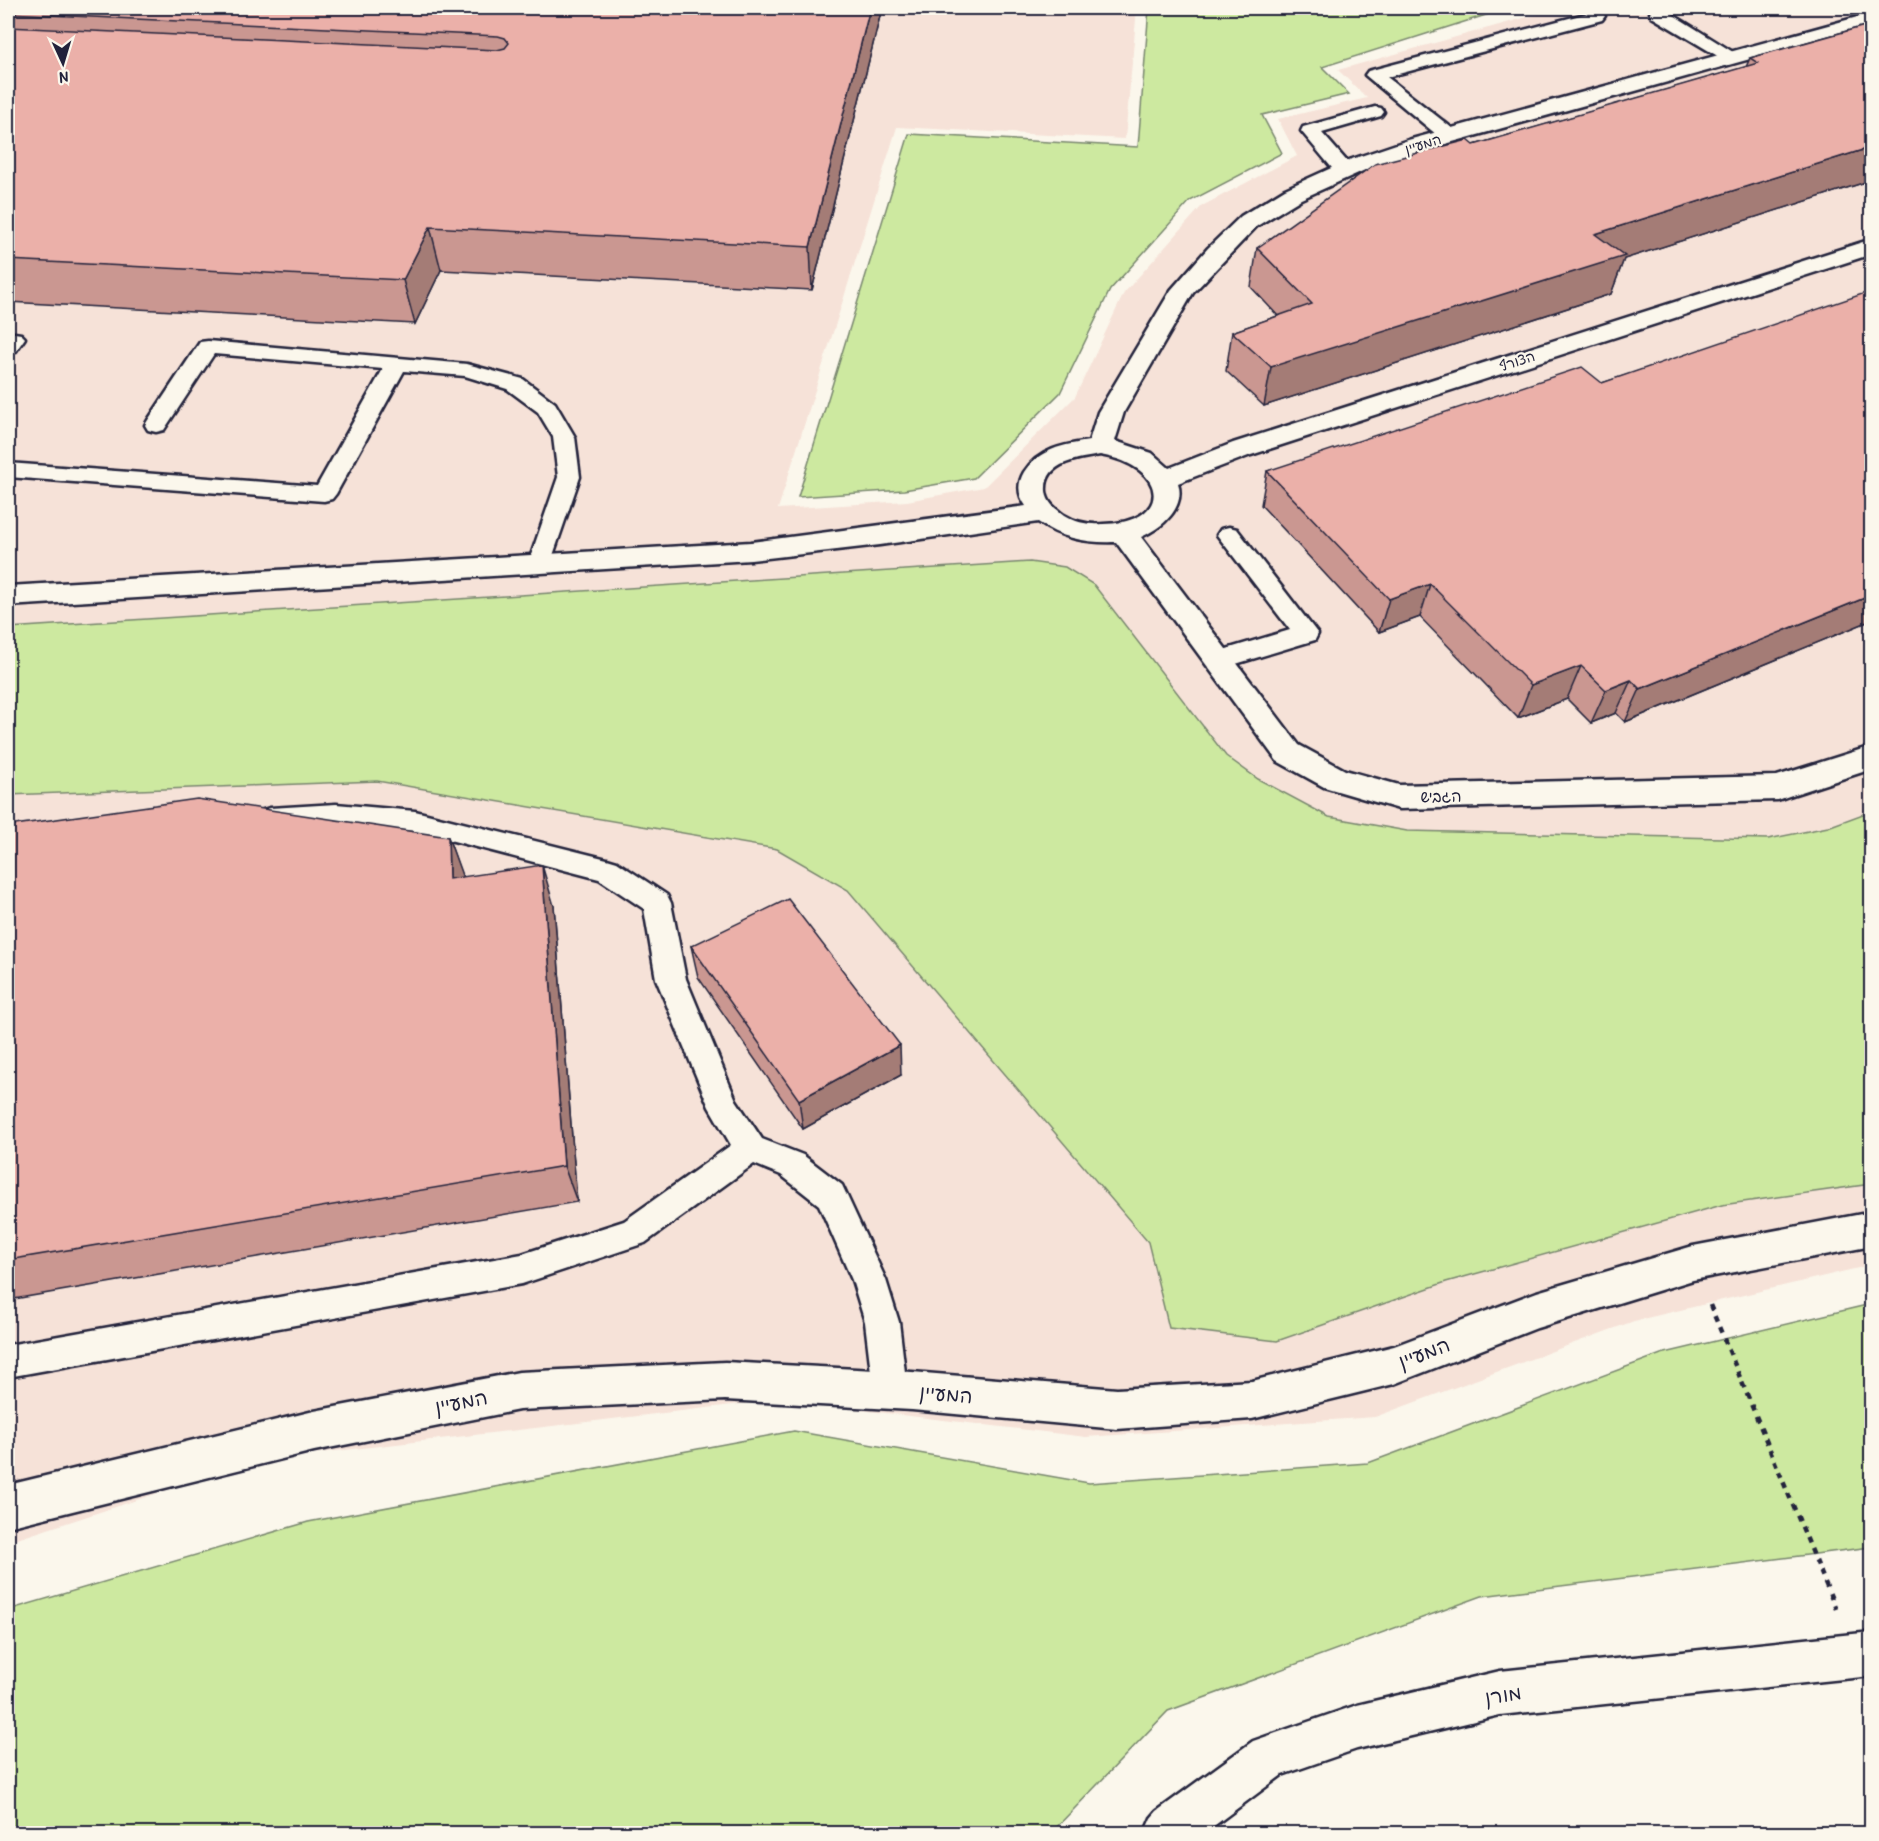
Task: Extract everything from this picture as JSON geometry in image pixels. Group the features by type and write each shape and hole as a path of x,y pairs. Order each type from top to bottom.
{"street":[{"name":"המעיין","path":"1100,447 1111,412 1190,282 1249,221 1293,194 1344,170 1449,136 1872,19"},
{"name":"הצורף","path":"1164,479 1242,449 1872,246"},
{"path":"1100,447 1120,450 1139,457 1154,467 1164,479 1168,492 1165,506 1156,517 1142,527 1124,533 1101,535 1078,532 1058,525 1042,513 1033,500 1031,487 1035,474 1045,462 1060,453 1079,448 1100,447"},
{"path":"8,596 751,551 880,536 1042,513"},
{"name":"הגביש","path":"1124,533 1288,753 1335,779 1399,797 1778,788 1872,758"},
{"name":"המעיין","path":"8,1506 314,1431 519,1391 725,1381 890,1389 1117,1409 1252,1400 1394,1365 1537,1310 1693,1263 1872,1229"},
{"name":"מורן","path":"1167,1833 1269,1757 1357,1727 1500,1694 1864,1654"}],"lane":[{"path":"1676,8 1658,12 1732,57"},
{"path":"1449,136 1374,75 1596,16"},
{"path":"1344,170 1310,131 1375,112"},
{"path":"8,338 14,338 8,346"},
{"path":"156,425 208,347 467,370 514,384 547,408 564,437 569,477 540,564"},
{"path":"8,471 324,494 397,364"},
{"path":"1219,660 1306,634 1230,536"},
{"path":"242,820 336,814 415,820 607,870 657,903 671,979 724,1107 751,1149 792,1165 831,1195 869,1280 882,1322 890,1389"},
{"path":"8,1361 522,1269 634,1233 751,1149"}],"path":[{"path":"1693,1263 1864,1654"}],"shaded area":[{"path":"8,8 1137,8 1125,139 897,127 778,509 907,501 984,487 1075,397 1124,293 1202,206 1297,156 1278,119 1367,98 1338,70 1560,8 1871,8 1871,1265 1634,1321 1375,1417 1086,1437 776,1400 259,1460 8,1542"}],"green space":[{"path":"1149,8 1508,8 1322,67 1349,94 1262,115 1282,153 1190,201 1110,290 1060,393 974,478 904,490 798,497 909,134 1138,147"},
{"path":"1030,562 1065,567 1094,585 1226,756 1258,779 1329,817 1407,831 1768,839 1828,827 1871,811 1871,1184 1722,1205 1446,1282 1277,1341 1169,1328 1148,1242 848,890 777,849 377,781 8,795 8,628"},
{"path":"1871,1304 1871,1547 1482,1596 1168,1711 1051,1833 8,1833 8,1610 308,1522 794,1431 1089,1483 1368,1463 1661,1354"}],"building":[{"path":"8,8 870,8 810,247 430,227 403,280 8,260 8,27 497,50 505,48 509,43 505,38 8,13"},
{"path":"1872,24 1872,147 1595,234 1625,256 1271,367 1232,332 1312,304 1257,248 1375,164 1468,140 1474,145 1758,63 1750,58"},
{"path":"1868,292 1872,295 1872,595 1640,689 1631,680 1606,690 1581,666 1531,685 1430,584 1389,599 1267,471 1582,367 1602,383"},
{"path":"197,799 448,837 449,879 542,865 564,1166 8,1260 8,826"},
{"path":"788,899 900,1045 799,1100 691,946"}]}
